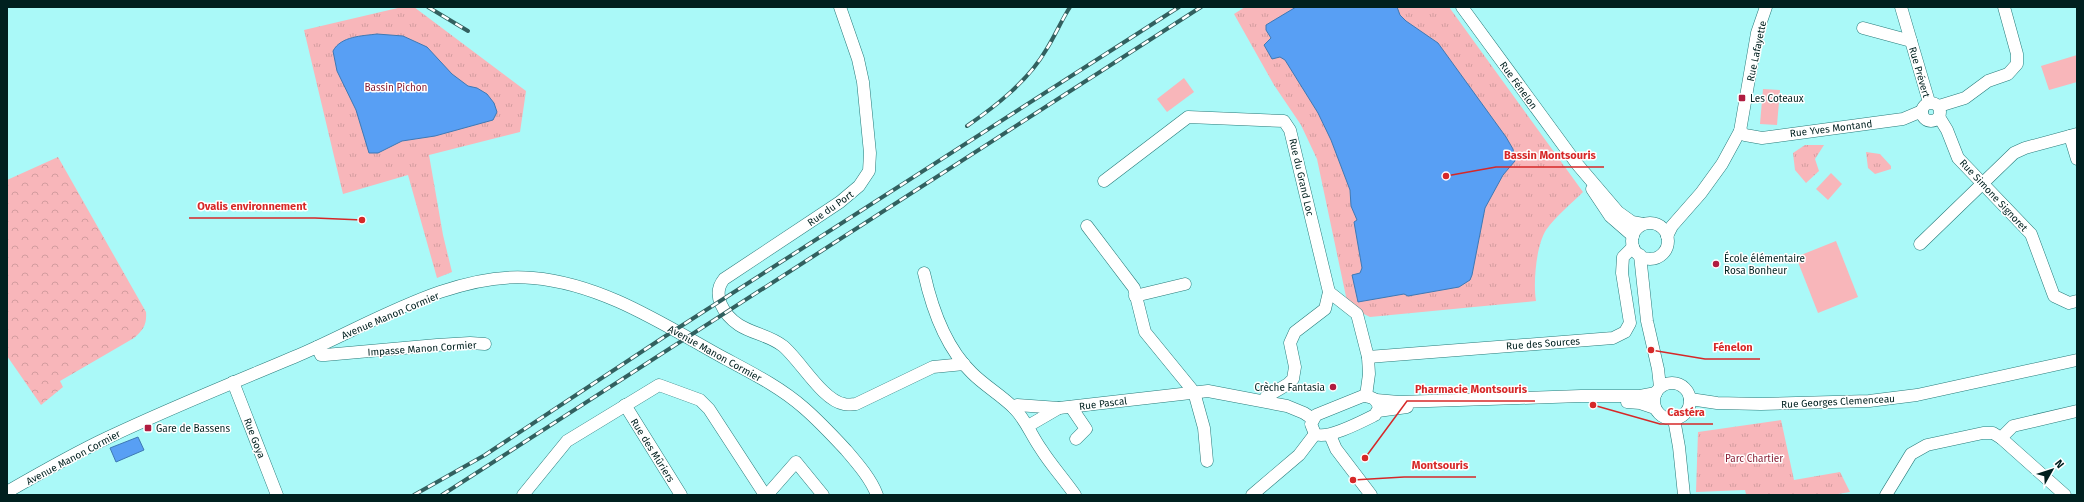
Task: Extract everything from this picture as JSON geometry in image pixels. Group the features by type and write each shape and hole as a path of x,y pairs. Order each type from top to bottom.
{"street":[{"name":"Rue du Port","path":"840,7 858,59 863,82 870,153 869,171 859,186 840,202 724,280 719,285 718,298 732,319 740,326 768,336 783,346 826,394 844,404 856,404 933,368 964,364"},
{"name":"Rue Fénelon","path":"1462,7 1577,164 1618,212 1632,222 1643,224"},
{"name":"Rue Lafayette","path":"1668,236 1672,226 1695,200 1726,159 1740,131 1757,33 1766,7"},
{"name":"Rue Prévert","path":"1901,7 1932,109"},
{"name":"Rue Yves Montand","path":"1740,131 1745,135 1762,138 1903,119 1965,98 1988,81 2008,74 2017,64 2017,54 2004,7"},
{"name":"Rue Prévert","path":"1863,28 1911,41"},
{"name":"Rue Simone Signoret","path":"1932,109 1947,130 1958,158 2031,234 2054,296 2069,303 2077,301"},
{"name":"Rue du Grand Loc","path":"1104,181 1188,117 1284,122 1290,130 1329,292"},
{"path":"1920,244 2014,153 2025,148 2074,135 2077,159"},
{"name":"Rue Fénelon","path":"1577,164 1600,204 1639,249"},
{"name":"Rue Lafayette","path":"1656,224 1682,211 1695,200"},
{"path":"1639,249 1655,258 1667,247 1668,236 1665,231 1656,224 1643,224 1635,231 1639,249 1647,321 1662,387 1654,403 1655,408"},
{"path":"1087,226 1134,288 1145,332 1194,392 1204,428 1207,460"},
{"name":"Rue des Sources","path":"1368,357 1613,338 1620,336 1625,332 1630,320 1622,273 1623,257 1639,249"},
{"path":"924,273 930,300 940,326 953,349 971,372 1014,408 1028,426 1040,448 1076,495"},
{"name":"Avenue Manon Cormier","path":"7,492 102,440 439,293 485,281 514,277 532,277 579,287 632,308 779,389 804,407 828,430 851,456 874,486 877,495"},
{"path":"1136,296 1185,284"},
{"path":"1264,401 1266,397 1288,384 1293,378 1295,368 1290,343 1295,332 1325,309 1329,292 1357,314 1368,357 1373,402 1370,418 1330,435 1319,436 1315,434 1311,424 1316,415 1323,412 1373,402 1588,395 1640,396 1662,387 1684,387 1690,399 1688,410 1684,415 1674,419 1663,416 1655,408 1640,403 1589,401 1399,407 1373,402"},
{"name":"Impasse Manon Cormier","path":"356,329 352,338 353,344 359,352"},
{"name":"Impasse Manon Cormier","path":"317,347 321,355 325,355 470,343 485,344"},
{"name":"Rue Georges Clemenceau","path":"1690,399 1717,403 1762,404 1869,401 1917,395 2077,360"},
{"name":"Rue Goya","path":"234,382 277,495"},
{"path":"523,495 568,441 659,385 700,400 709,409 766,495 796,462 823,495"},
{"name":"Rue Pascal","path":"1014,408 1017,405 1059,408 1071,407 1208,391 1287,406 1304,413 1313,419"},
{"name":"Rue des Mûriers","path":"625,405 681,495"},
{"path":"1071,407 1086,429 1076,439"},
{"path":"1028,426 1059,408"},
{"path":"2002,438 2013,426 2077,411"},
{"path":"1674,419 1684,495"},
{"path":"1886,495 1911,454 1927,445 1983,433 1993,433 2002,438 2065,495"},
{"path":"1252,495 1299,456 1315,434"},
{"path":"1330,435 1336,449 1371,495"}],"green space":[{"name":"Bassin Pichon","path":"402,7 414,7 526,91 520,132 429,155 443,235 452,272 437,278 408,175 343,194 304,30"},
{"path":"1245,7 1449,7 1583,192 1554,220 1546,230 1540,245 1536,265 1536,301 1370,317 1348,306 1317,159 1301,125 1274,85 1234,14"},
{"path":"2077,55 2077,82 2049,90 2041,66"},
{"path":"1184,78 1194,92 1167,112 1157,99"},
{"path":"1763,89 1780,90 1777,125 1760,124"},
{"path":"1805,145 1824,145 1815,159 1819,171 1806,183 1795,170 1793,153"},
{"path":"1866,152 1880,154 1891,166 1891,169 1875,174 1868,168"},
{"path":"58,157 146,312 146,320 144,327 134,338 60,381 63,387 41,405 7,356 7,180"},
{"path":"1831,173 1842,184 1828,200 1816,189"},
{"path":"1836,241 1858,297 1818,313 1796,257"},
{"name":"Parc Chartier","path":"1781,420 1794,480 1840,472 1850,492 1824,496 1772,496 1746,494 1745,490 1696,492 1698,432"}],"water":[{"path":"1296,7 1397,7 1400,15 1406,21 1438,43 1506,137 1513,149 1515,161 1503,175 1485,208 1472,275 1470,280 1459,287 1408,296 1404,294 1358,302 1352,275 1360,273 1362,268 1354,222 1357,220 1351,206 1350,190 1331,140 1318,113 1285,60 1280,57 1272,59 1264,45 1271,38 1266,30 1266,25"},
{"name":"Bassin Pichon","path":"377,34 403,36 427,47 452,74 468,86 477,88 487,94 494,103 497,112 493,120 435,136 402,141 378,153 369,153 356,110 337,71 333,51 341,42 346,40 359,36"},
{"path":"138,437 144,450 116,462 110,448"}],"railway":[{"path":"428,7 468,31"},
{"path":"967,126 1011,92 1030,72 1049,45 1070,7"},
{"path":"414,495 485,455 664,337 1179,7"},
{"path":"442,495 1201,7"}],"place":[{"name":"Les Coteaux","path":"1742,98"},
{"name":"Bassin Montsouris","path":"1446,176"},
{"name":"Ovalis environnement","path":"362,220"},
{"name":"École élémentaire Rosa Bonheur","path":"1716,264"},
{"name":"Fénelon","path":"1651,350"},
{"name":"Crèche Fantasia","path":"1333,387"},
{"name":"Castéra","path":"1593,405"},
{"name":"Gare de Bassens","path":"148,428"},
{"name":"Pharmacie Montsouris","path":"1365,458"},
{"name":"Montsouris","path":"1353,480"}]}
